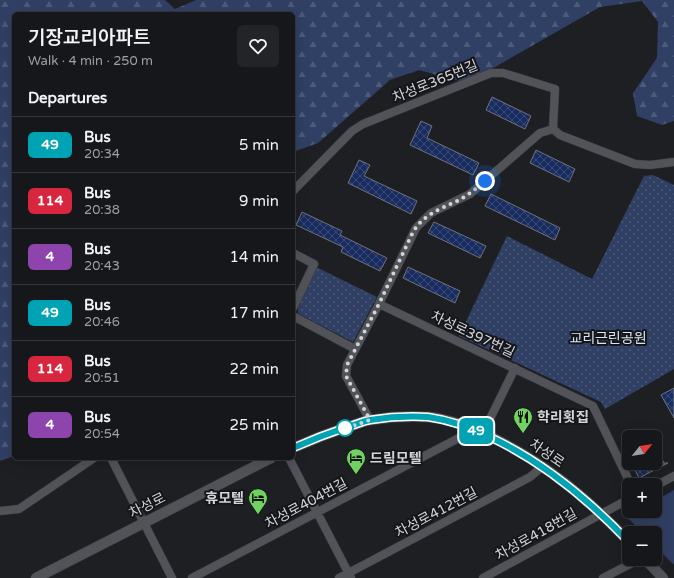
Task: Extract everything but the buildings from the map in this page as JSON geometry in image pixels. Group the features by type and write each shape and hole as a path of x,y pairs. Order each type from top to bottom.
{"main road":[{"name":"차성로","path":"295,447 311,439 370,420 403,417 428,417 454,423 522,452 543,466 602,514 622,535"},
{"name":"차성로","path":"36,578 267,460"},
{"path":"653,566 664,578"}],"street":[{"name":"차성로365번길","path":"295,189 357,128 363,124 491,73 503,73 555,89 553,129"},
{"path":"370,420 346,376 347,365 379,304 413,232 431,213 470,194 540,134 553,129 560,134 635,164 650,165 674,162"},
{"path":"295,254 314,264 295,304"},
{"name":"차성로397번길","path":"379,304 593,406 628,478"},
{"path":"295,317 355,349"},
{"path":"478,432 514,368"},
{"name":"차성로404번길","path":"192,578 317,512 478,432"},
{"path":"0,511 19,510 91,460"},
{"path":"112,460 172,578"},
{"path":"290,460 350,576"},
{"name":"차성로412번길","path":"339,578 350,576 530,477 543,466"},
{"path":"662,482 674,476"},
{"name":"차성로418번길","path":"486,578 622,503"},
{"path":"603,578 626,566"}],"green space":[{"path":"0,0 165,0 175,9 196,0 674,0 674,121 662,125 637,116 633,93 657,58 658,22 642,1 600,7 467,83 419,70 390,80 318,143 295,151 295,12 12,12 12,457 0,461"},
{"name":"교리근린공원","path":"653,175 674,185 674,369 605,409 601,402 459,336 507,236 592,279 644,176"},
{"path":"316,267 377,297 353,342 298,313 298,305"},
{"path":"674,490 674,565 662,553 662,526 636,526 628,518 662,518 662,497"}],"bus line":[{"name":"49","path":"295,447 311,439 370,420 403,417 428,417 463,425 522,452 543,466 602,514 622,535"}],"place":[{"name":"학리횟집","path":"523,434"},
{"name":"드림모텔","path":"356,475"},
{"name":"휴모텔","path":"258,515"}],"route":[{"path":"345,428 343,429 370,420 346,376 347,365 379,304 413,232 431,213 470,194 485,181"}]}
